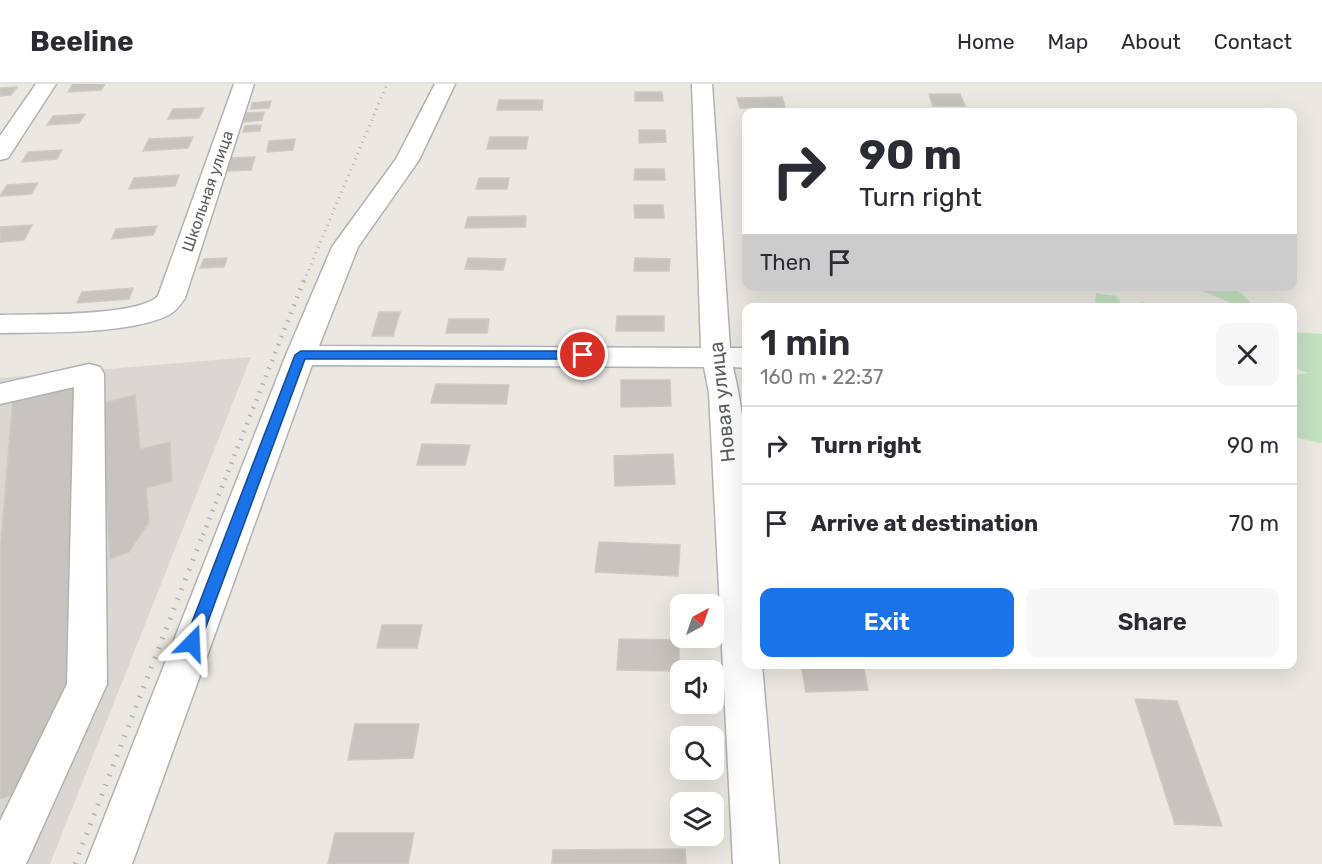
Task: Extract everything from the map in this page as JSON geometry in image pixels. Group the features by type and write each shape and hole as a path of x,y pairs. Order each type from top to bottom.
{"street":[{"path":"0,153 46,84"},
{"name":"Школьная улица","path":"0,324 60,322 145,314 161,308 171,298 244,84"},
{"path":"109,864 301,355 345,247 407,160 445,84"},
{"name":"Новая улица","path":"702,84 732,357 724,393 742,658"},
{"path":"301,355 732,357"},
{"path":"0,394 89,374 87,684 3,864"},
{"name":"Новая улица","path":"743,669 756,864"}],"shaded area":[{"path":"251,357 50,864 0,864 0,378"}],"green space":[{"path":"1202,291 1238,291 1250,302 1232,303"},
{"path":"1096,293 1116,296 1121,303 1096,303"},
{"path":"1297,332 1322,334 1322,443 1297,438 1297,374 1308,373 1297,369"}],"building":[{"path":"73,84 105,84 101,90 68,92"},
{"path":"17,87 11,95 0,96 0,88"},
{"path":"635,92 662,92 663,101 635,101"},
{"path":"929,94 960,94 965,106 933,106"},
{"path":"782,97 785,107 740,108 737,98"},
{"path":"499,100 543,100 542,110 497,110"},
{"path":"271,101 269,108 251,109 252,103"},
{"path":"204,108 199,118 168,119 173,109"},
{"path":"264,112 262,120 244,122 247,113"},
{"path":"85,114 79,123 47,125 53,116"},
{"path":"261,125 260,131 243,132 245,126"},
{"path":"639,130 665,130 666,142 639,143"},
{"path":"193,137 188,148 143,151 149,139"},
{"path":"490,137 528,137 526,149 487,149"},
{"path":"295,139 293,150 267,152 269,141"},
{"path":"62,150 57,159 22,162 28,152"},
{"path":"255,157 251,170 227,171 231,158"},
{"path":"635,169 664,169 665,180 634,180"},
{"path":"179,175 175,186 129,189 134,178"},
{"path":"479,178 509,178 507,189 476,189"},
{"path":"38,183 31,194 0,196 7,185"},
{"path":"634,205 663,205 664,218 635,218"},
{"path":"526,216 525,227 465,228 468,217"},
{"path":"32,225 24,240 0,242 0,227"},
{"path":"157,226 153,235 112,239 116,229"},
{"path":"227,258 224,267 200,268 204,259"},
{"path":"468,258 506,259 503,270 465,269"},
{"path":"635,258 670,259 669,271 634,271"},
{"path":"133,288 129,299 77,303 82,292"},
{"path":"379,312 400,312 393,336 372,336"},
{"path":"617,316 664,316 664,331 616,331"},
{"path":"449,319 489,319 487,333 446,333"},
{"path":"621,380 670,380 671,406 621,407"},
{"path":"74,383 68,710 24,791 0,799 0,555 13,397"},
{"path":"436,384 509,385 506,404 431,403"},
{"path":"135,395 140,449 170,442 172,481 146,488 149,522 129,552 110,559 99,404"},
{"path":"422,444 470,445 465,465 417,465"},
{"path":"673,454 675,484 615,486 614,456"},
{"path":"599,542 680,545 678,576 595,572"},
{"path":"382,625 422,625 417,648 377,648"},
{"path":"619,639 670,640 670,648 679,648 679,660 670,660 670,671 617,670"},
{"path":"802,669 864,669 868,690 806,692"},
{"path":"1135,699 1177,701 1222,826 1175,824"},
{"path":"355,724 419,724 413,758 348,760"},
{"path":"335,833 414,833 408,864 328,864"},
{"path":"685,849 686,864 552,864 553,850"}],"railway":[{"path":"304,281 387,84"},
{"path":"203,535 304,280"},
{"path":"75,864 203,534"}],"route":[{"path":"192,643 301,355 583,355"}]}
